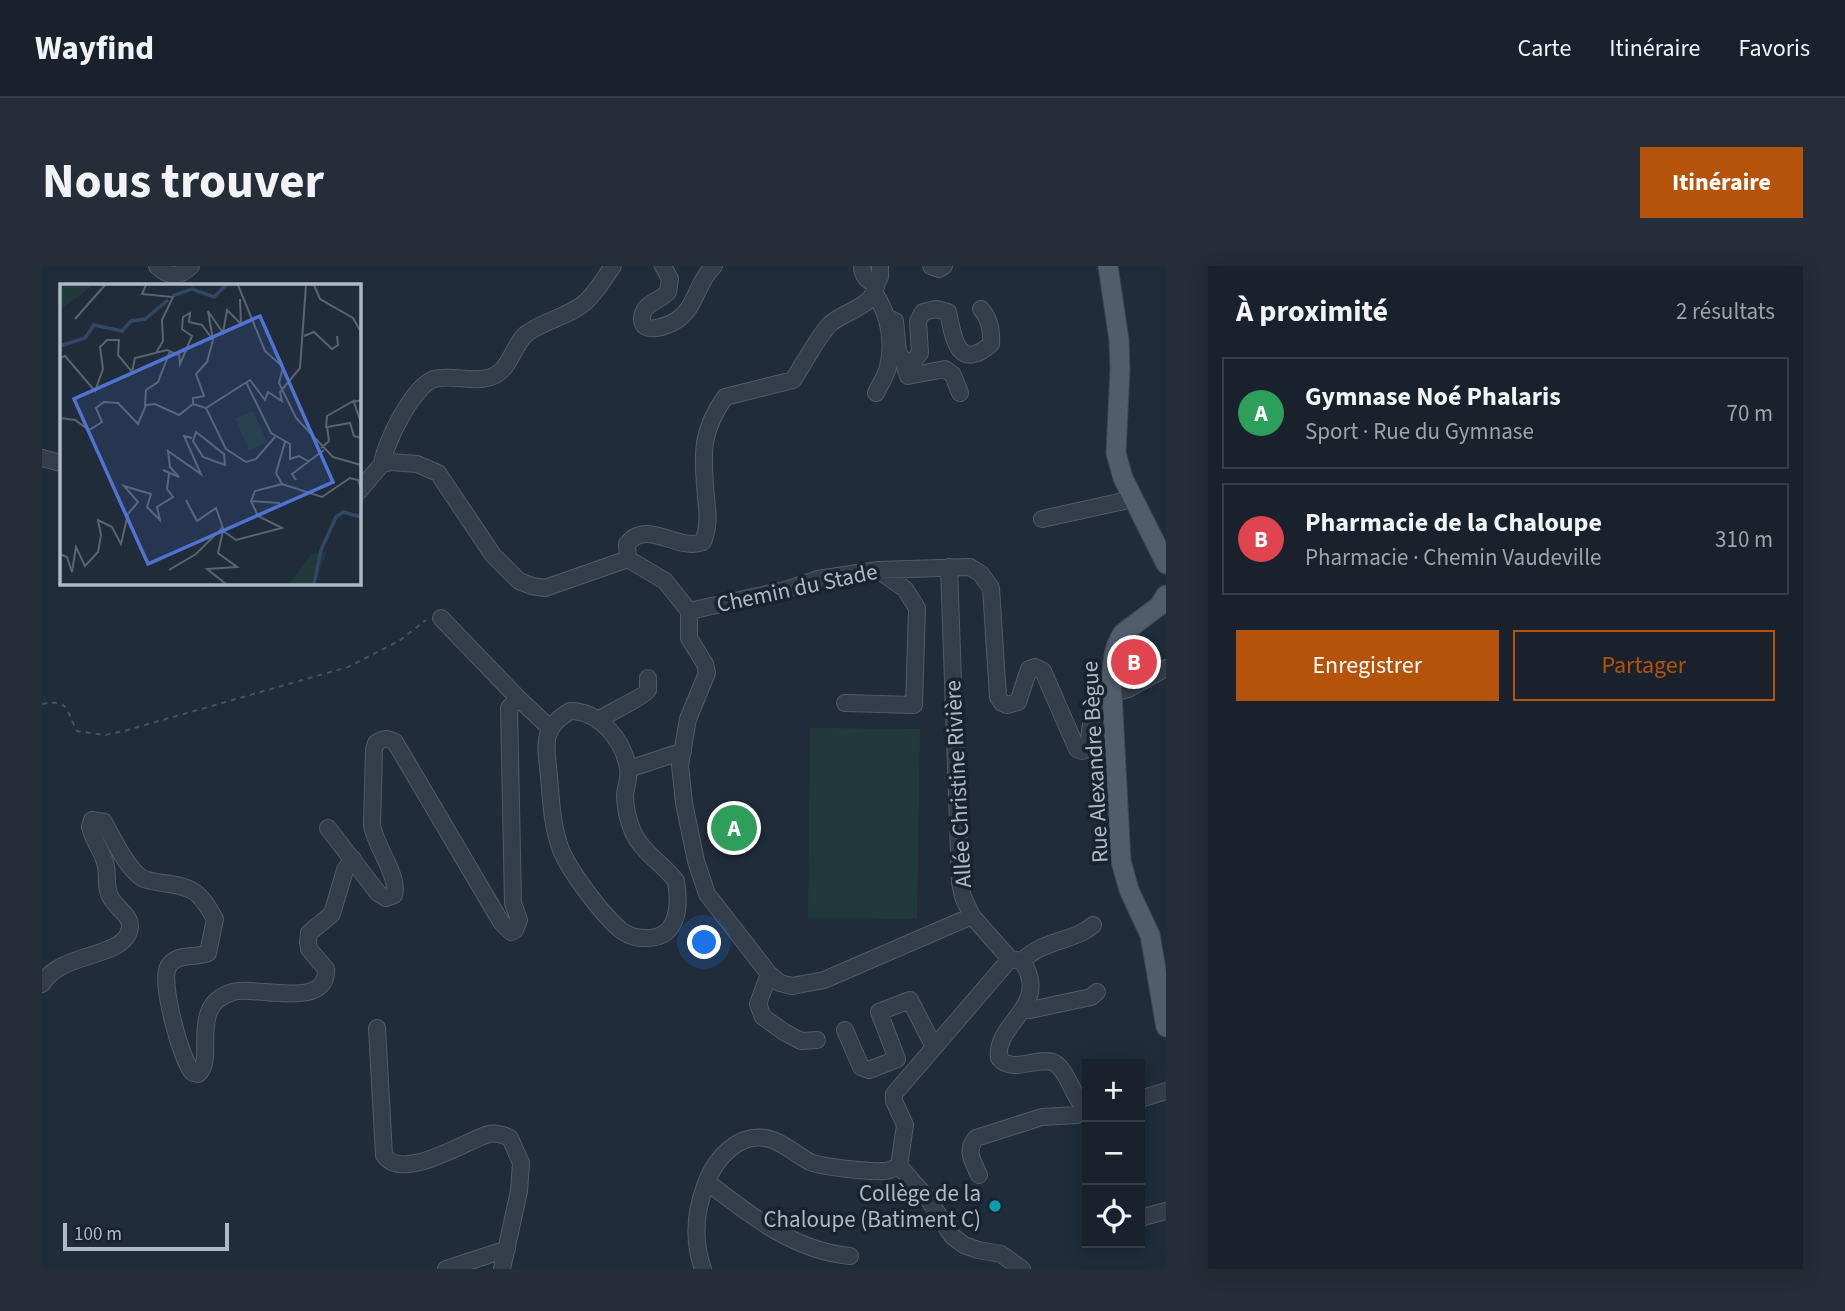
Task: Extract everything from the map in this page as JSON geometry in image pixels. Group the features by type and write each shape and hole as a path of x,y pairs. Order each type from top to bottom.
{"main road":[{"path":"1108,266 1121,369 1116,453 1123,478 1166,564"},
{"name":"Rue Alexandre Bègue","path":"1166,595 1159,606 1118,639 1112,669 1121,861 1129,890 1150,935 1166,1027"}],"street":[{"path":"157,266 166,274 174,275 183,274 191,266"},
{"path":"360,490 382,464 384,450 407,407 423,386 436,379 469,380 491,376 502,369 513,349 527,334 584,304 613,266"},
{"path":"663,266 670,279 668,292 645,308 642,315 645,327 652,329 678,319 693,301 707,272 714,266"},
{"path":"862,266 868,281 878,281"},
{"path":"931,266 939,269 944,266"},
{"path":"628,559 627,544 634,535 644,532 694,545 703,542 708,531 705,434 724,397 793,380 828,326 868,302 878,281"},
{"path":"876,393 888,370 890,354 878,281"},
{"path":"903,361 913,362 920,354 918,321 923,312 936,309 948,312 954,344 960,351 968,354 984,350 991,344 992,337 989,318 981,309"},
{"path":"886,317 895,321 898,352 908,376 945,369 953,375 960,393"},
{"path":"42,458 60,463"},
{"path":"382,464 417,464 438,473 493,555 519,581 545,588 628,559 665,581 689,611"},
{"path":"1042,519 1133,499"},
{"name":"Chemin du Stade","path":"769,974 707,894 696,861 684,803 680,765 692,707 707,673 705,664 689,638 689,611 785,590 818,579 878,570 970,567 977,570 991,588 997,690 1002,703 1014,705 1018,702 1029,669 1038,668 1042,671 1077,749 1082,751 1088,748 1095,701 1112,692"},
{"name":"Allée Christine Rivière","path":"949,568 960,882 963,897 972,916 1016,960"},
{"path":"845,703 914,705 917,608 905,589 878,570"},
{"path":"441,618 517,698 550,728"},
{"path":"1112,692 1128,690 1166,668"},
{"path":"598,719 618,706 644,695 648,690 648,678"},
{"path":"328,828 378,893 386,898 394,895 396,887 374,837 372,825 374,750 376,743 389,738 404,756 501,922 511,932 515,930 519,920 513,903 509,708 517,698"},
{"path":"570,711 583,711 598,719 611,733 629,769 626,811 634,835 676,881 678,909 674,923 665,933 653,938 635,938 621,930 583,887 562,850 552,815 546,747 550,728 556,719 570,711"},
{"path":"629,769 683,751"},
{"path":"42,984 52,971 118,944 128,934 128,916 111,900 104,859 90,827 92,820 99,820 104,822 132,868 141,877 181,884 191,889 201,898 215,919 208,953 177,958 168,967 165,975 166,990 186,1062 192,1073 198,1074 205,1065 203,1038 206,1018 217,1001 230,992 247,989 296,995 312,991 321,985 326,978 326,970 309,948 309,933 331,914 345,870 353,859"},
{"path":"817,1040 801,1041 763,1017 758,1004 769,974 780,983 792,986 824,980 972,916"},
{"path":"1022,1269 1001,1254 964,1245 952,1236 929,1200 899,1166 905,1125 894,1101 894,1094 1016,960 1047,943 1087,930 1093,925"},
{"path":"1016,960 1028,971 1031,983 1023,1009 1000,1042 999,1058 1003,1063 1013,1065 1053,1062 1060,1067 1082,1105"},
{"path":"1023,1009 1030,1010 1091,997 1097,992"},
{"path":"845,1030 861,1067 869,1070 897,1059 879,1012 910,1000 934,1047"},
{"path":"377,1028 386,1159 402,1164 430,1159 490,1134 501,1134 510,1138 521,1163 519,1191 502,1269"},
{"path":"1145,1097 1166,1091"},
{"path":"979,1175 970,1154 970,1145 976,1138 1042,1117 1077,1115 1082,1112"},
{"path":"703,1269 696,1224 698,1208 717,1162 729,1148 747,1139 762,1138 773,1140 818,1164 885,1171 899,1166"},
{"path":"707,1182 749,1215 782,1234 811,1249 850,1256"},
{"path":"1145,1217 1166,1211"},
{"path":"446,1269 507,1249"}],"path":[{"path":"42,704 58,701 66,705 77,731 105,735 124,731 348,667 399,641 431,616 437,614 441,618"}],"green space":[{"path":"810,728 920,729 917,919 808,918"}],"place":[{"name":"Pharmacie de la Chaloupe","path":"1134,662"},
{"name":"Gymnase Noé Phalaris","path":"734,828"},
{"name":"Collège de la Chaloupe (Batiment C)","path":"995,1206"}]}
